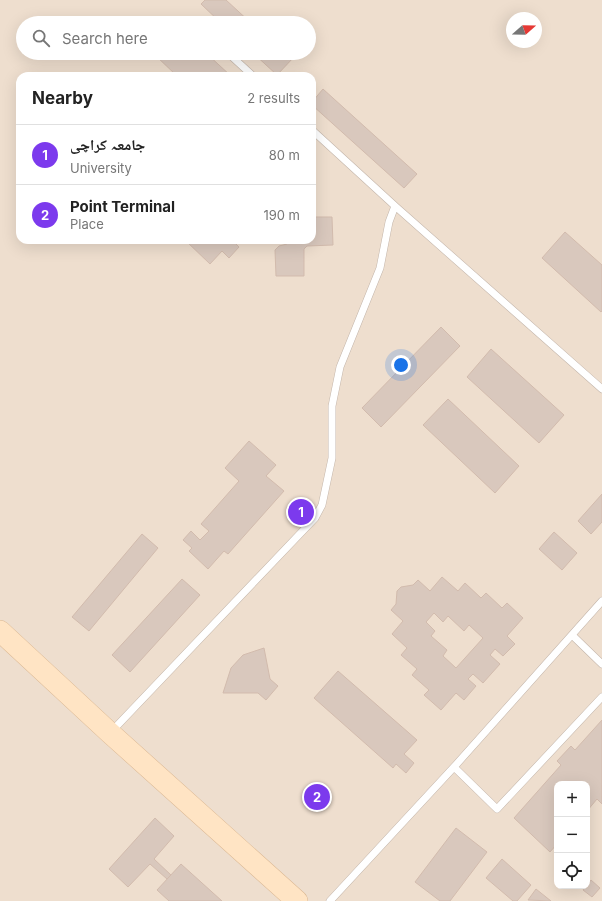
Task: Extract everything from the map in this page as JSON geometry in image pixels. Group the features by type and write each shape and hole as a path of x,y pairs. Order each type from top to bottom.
{"street":[{"path":"0,631 110,733 297,901"}],"lane":[{"path":"236,60 249,72"},
{"path":"316,134 602,390"},
{"path":"110,733 315,518 322,505 332,458 332,406 340,367 380,268 389,222 396,206"},
{"path":"330,901 454,767 602,601"},
{"path":"572,634 602,664"},
{"path":"454,767 497,809 602,697"}],"shaded area":[{"path":"0,0 602,0 602,901 0,901"}],"building":[{"path":"205,0 226,0 243,16 214,16 201,4"},
{"path":"160,60 214,60 227,72 173,72"},
{"path":"261,60 291,60 280,72 274,72"},
{"path":"323,89 417,174 404,188 316,109 316,97"},
{"path":"316,217 332,217 333,245 307,246 304,249 304,276 276,276 275,250 279,246 287,244 316,244"},
{"path":"565,232 602,265 601,312 542,258"},
{"path":"189,244 236,244 239,247 229,258 222,251 210,264"},
{"path":"441,327 460,346 381,427 362,408"},
{"path":"491,349 564,415 539,443 467,377"},
{"path":"448,399 519,466 495,493 423,425"},
{"path":"249,441 276,465 266,476 284,491 228,554 224,551 208,569 189,551 192,548 183,540 191,531 200,540 209,531 201,524 239,481 225,468"},
{"path":"602,494 602,522 591,534 578,521"},
{"path":"554,532 577,553 562,570 539,549"},
{"path":"142,534 158,548 89,631 72,617"},
{"path":"442,577 458,591 465,583 481,598 486,593 502,608 507,603 523,618 507,636 515,644 503,656 495,649 490,655 500,664 483,683 473,674 468,679 476,686 464,700 456,693 441,710 424,695 429,690 412,675 417,669 401,655 407,648 392,634 403,621 391,610 396,604 397,591 401,587 413,585 418,580 430,591","holes":["434,613 443,622 448,616 464,631 469,625 483,638 456,668 443,656 447,650 431,636 435,631 426,622"]},
{"path":"182,579 200,595 130,672 112,655"},
{"path":"264,648 270,679 278,686 266,700 258,693 223,693 231,668 243,655"},
{"path":"338,671 417,740 404,754 414,763 406,773 396,764 393,768 314,698"},
{"path":"602,720 602,804 597,799 590,807 590,781 554,781 554,847 550,852 514,818 561,765 557,761 571,746 575,750"},
{"path":"155,818 174,836 154,859 171,875 167,879 150,864 128,887 109,869"},
{"path":"456,828 487,852 450,901 440,901 415,882"},
{"path":"502,859 531,885 517,901 513,901 486,878"},
{"path":"181,864 222,901 169,901 157,890"},
{"path":"591,880 600,888 592,897 583,890 590,889"},
{"path":"536,889 551,901 528,900"}],"place":[{"name":"جامعہ کراچی","path":"301,512"},
{"name":"Point Terminal","path":"317,797"}]}
